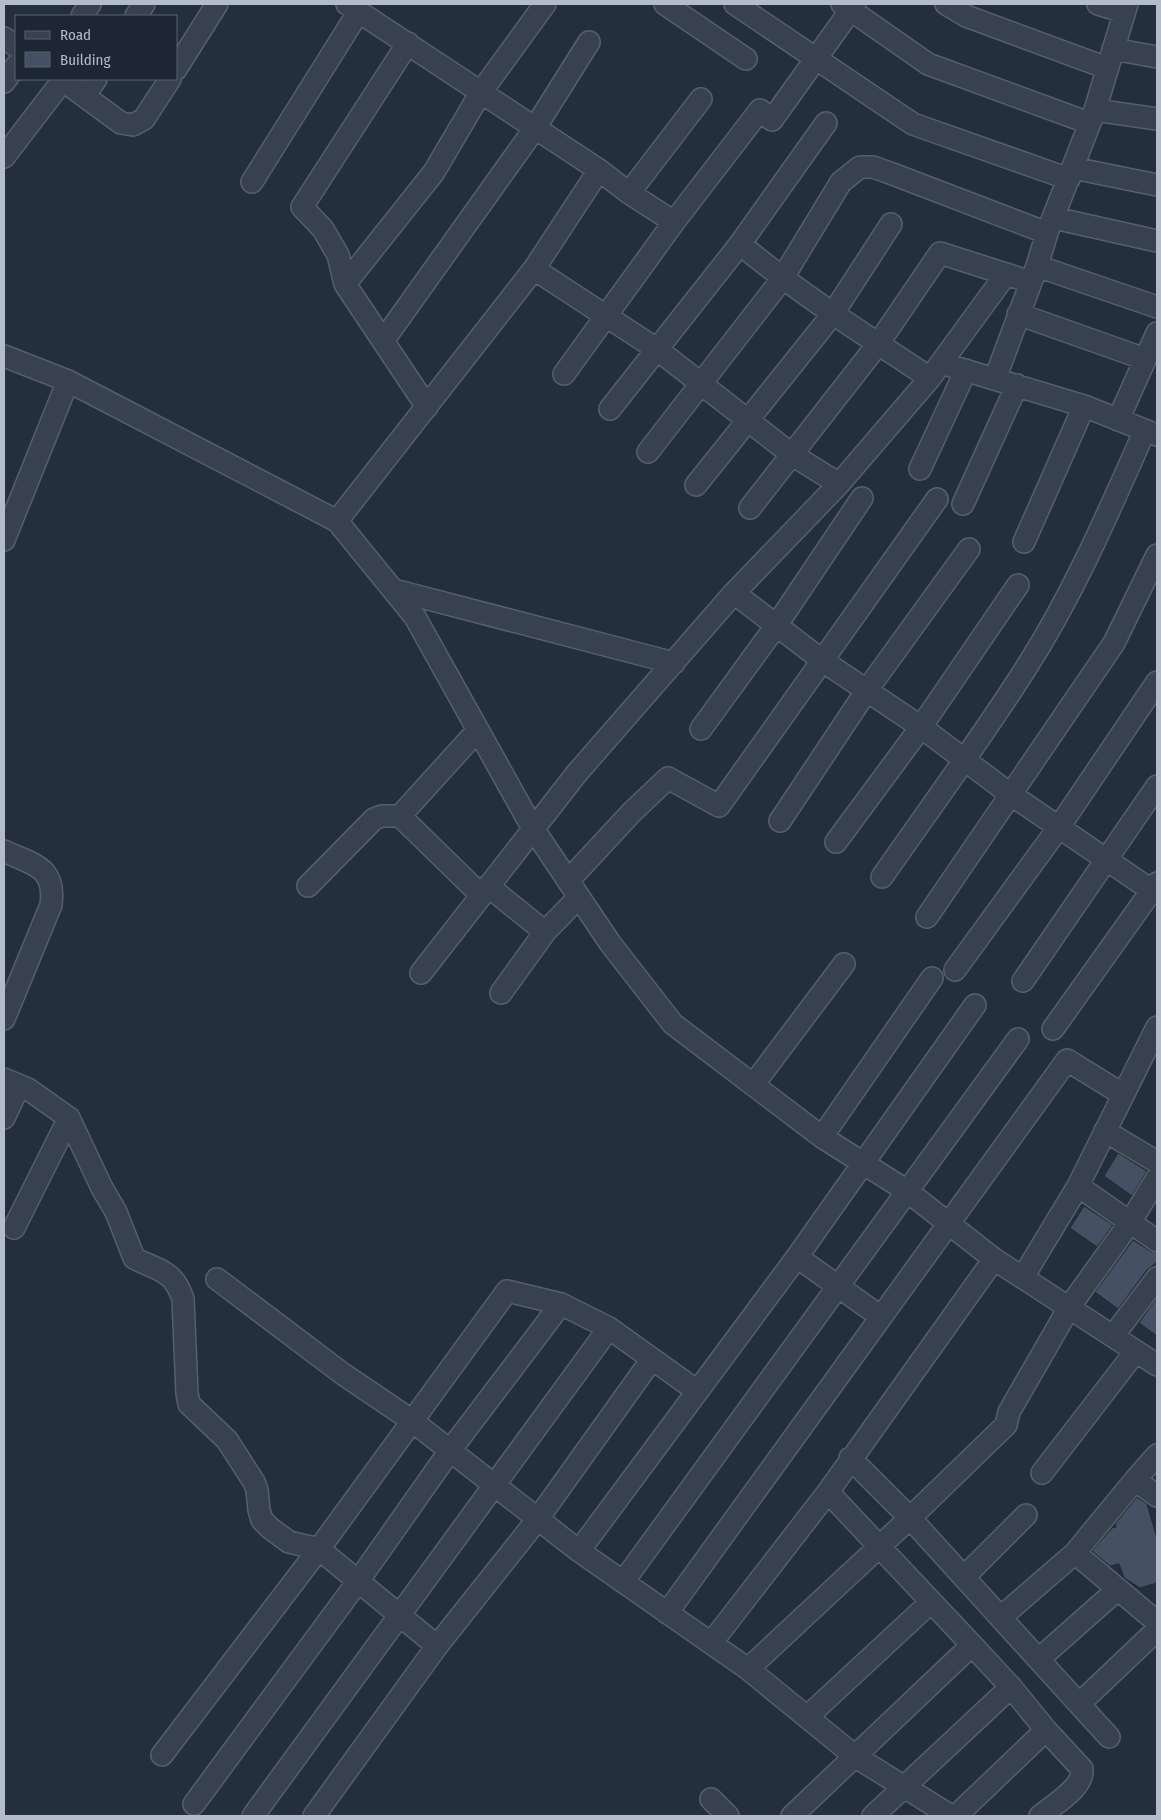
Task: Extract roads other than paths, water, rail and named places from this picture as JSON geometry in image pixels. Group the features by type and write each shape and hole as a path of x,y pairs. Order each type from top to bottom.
{"street":[{"path":"83,15 90,4"},
{"path":"137,15 144,4"},
{"path":"178,66 217,4"},
{"path":"345,284 434,172 482,92 545,4"},
{"path":"665,4 746,59"},
{"path":"734,4 818,58 913,124 1071,173 1157,185"},
{"path":"946,4 966,16 1110,59 1157,58"},
{"path":"996,379 1018,314 1092,116 1126,8 1098,4"},
{"path":"564,374 674,222 760,110 772,120 818,58 850,6 928,64 1092,116 1157,119"},
{"path":"252,182 353,8 599,170 628,193 674,222"},
{"path":"4,38 15,45"},
{"path":"383,341 535,128 589,42"},
{"path":"408,43 302,207 323,229 338,255 345,284 427,407"},
{"path":"4,82 15,67"},
{"path":"4,157 61,80"},
{"path":"66,80 90,87 121,124 133,125 144,119 169,80"},
{"path":"628,193 701,100"},
{"path":"610,409 740,244 826,122"},
{"path":"648,452 702,385 782,279 841,182 860,167 873,167 1051,226 1157,241"},
{"path":"336,521 534,268 599,170"},
{"path":"696,485 746,420 832,315 891,224"},
{"path":"740,244 782,279 832,315 878,344 935,371 966,370 1084,406 1151,433 1109,511 1064,603 1026,668 882,877"},
{"path":"750,508 878,344 940,253 1006,274 1034,274 1157,306"},
{"path":"534,268 658,350 791,454 839,484"},
{"path":"421,973 532,828 577,773 734,594 839,484 935,371 1006,274"},
{"path":"1018,314 1145,359"},
{"path":"1118,420 1157,333"},
{"path":"4,356 68,381 336,521 415,617 532,828 610,943 674,1024 822,1137 907,1191 994,1258 1070,1306 1157,1365"},
{"path":"920,469 966,370"},
{"path":"4,540 68,381"},
{"path":"964,504 1017,385"},
{"path":"1024,542 1084,406"},
{"path":"701,729 776,626 862,498"},
{"path":"501,992 574,889 632,812 668,778 719,806 937,499"},
{"path":"780,821 867,690 969,549"},
{"path":"927,917 1114,643 1157,554"},
{"path":"836,842 921,727 1018,585"},
{"path":"394,590 674,663"},
{"path":"734,594 823,661 921,727 1010,794 1059,826 1106,861 1155,889 1053,1029"},
{"path":"955,970 1059,826 1157,682"},
{"path":"400,816 478,730"},
{"path":"1023,981 1157,786"},
{"path":"308,886 374,819 382,816 400,816 484,890 545,932"},
{"path":"4,851 43,870 51,880 53,891 51,905 4,1019"},
{"path":"753,1085 844,964"},
{"path":"822,1137 932,978"},
{"path":"578,1551 797,1257 975,1005"},
{"path":"1023,1277 1078,1186 1122,1094 1157,1027"},
{"path":"623,1582 837,1284 1018,1039"},
{"path":"666,1613 950,1223 1066,1060 1122,1094"},
{"path":"4,1118 12,1082 69,1118 102,1188 116,1212 134,1258 168,1273 178,1285 183,1299 189,1404 227,1440 249,1474 257,1490 259,1510 266,1524 289,1542 319,1548 437,1646"},
{"path":"14,1228 69,1118"},
{"path":"1105,1131 1157,1162"},
{"path":"748,1669 910,1518 1006,1425 1009,1412 1070,1306 1131,1221 1157,1178"},
{"path":"1078,1186 1131,1221 1157,1241"},
{"path":"797,1257 881,1317"},
{"path":"712,1642 828,1492 850,1458 994,1258"},
{"path":"1113,1336 1157,1278"},
{"path":"217,1279 343,1374 411,1420 449,1452 578,1551 666,1613 712,1642 856,1757 951,1816"},
{"path":"162,1755 319,1548 507,1291 561,1304 609,1328 697,1391"},
{"path":"194,1804 359,1580 449,1452 561,1304"},
{"path":"252,1816 609,1328"},
{"path":"1042,1473 1136,1351"},
{"path":"314,1816 437,1646 537,1520 652,1359"},
{"path":"1001,1617 1075,1552 1157,1455"},
{"path":"850,1458 910,1518 1109,1737"},
{"path":"1135,1480 1157,1496"},
{"path":"828,1492 1011,1687 1046,1730 1082,1769 1083,1776 1077,1785 1040,1816"},
{"path":"964,1577 1026,1516"},
{"path":"1075,1552 1117,1590 1157,1622"},
{"path":"1038,1659 1117,1590"},
{"path":"807,1717 931,1602"},
{"path":"1079,1704 1157,1630"},
{"path":"792,1816 972,1646"},
{"path":"873,1816 906,1788 1011,1687"},
{"path":"956,1816 1046,1730"},
{"path":"711,1798 728,1816"}]}
